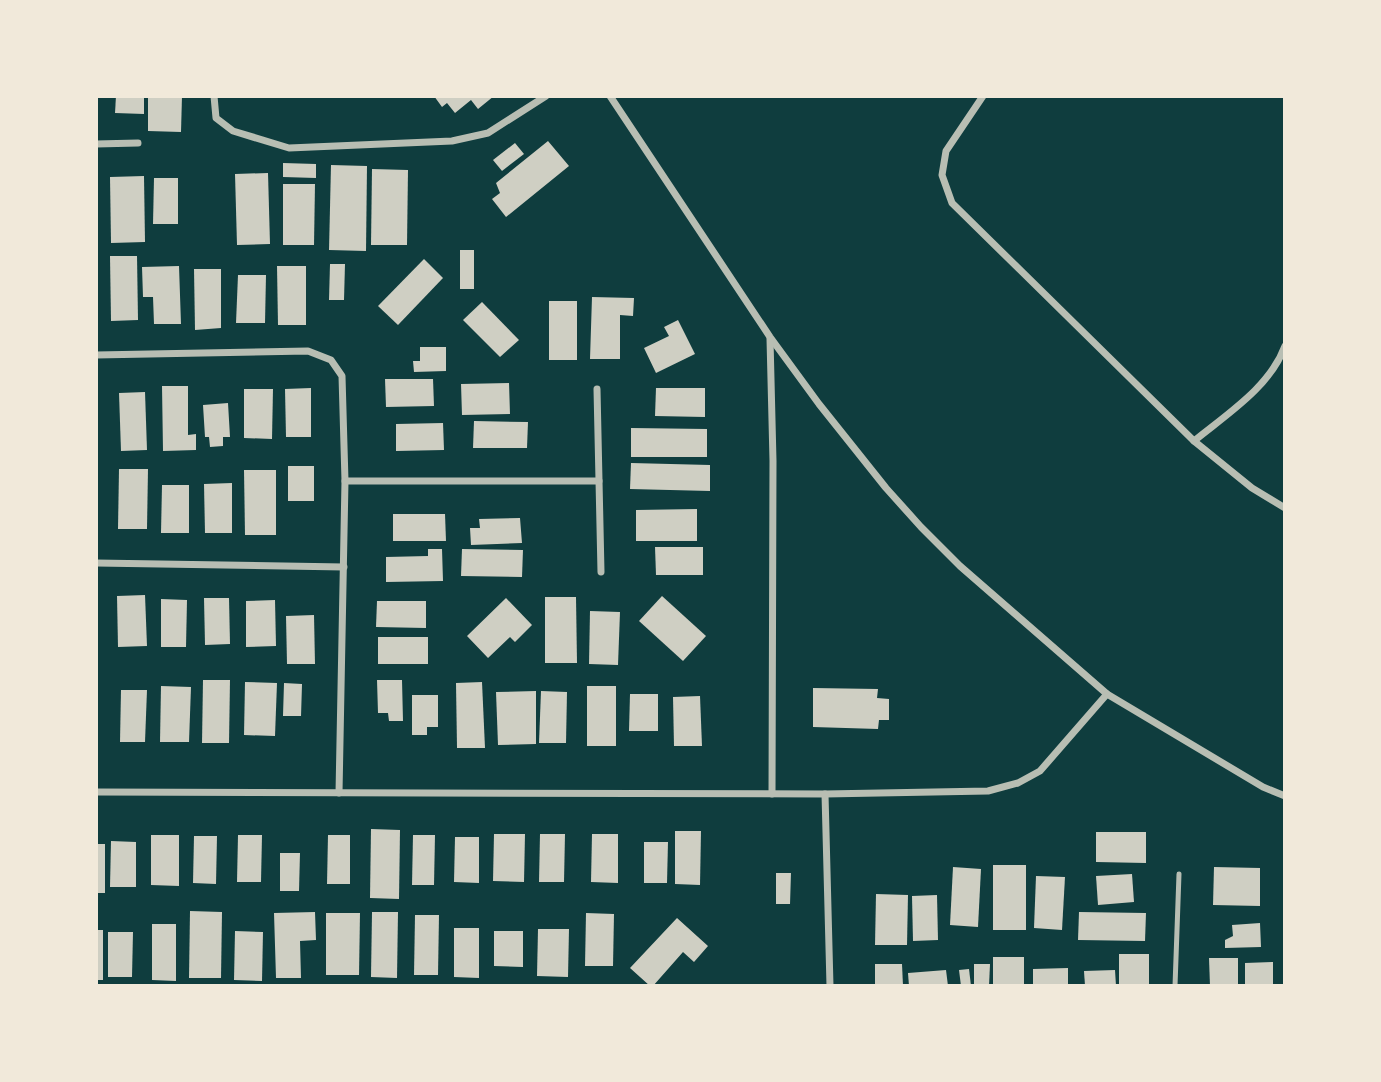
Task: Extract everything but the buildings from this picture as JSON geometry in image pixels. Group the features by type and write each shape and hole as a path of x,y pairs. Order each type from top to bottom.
{"street":[{"path":"214,96 216,118 233,131 289,148 452,141 488,133 546,96"},
{"path":"610,96 770,337 819,404 920,527 960,566 1108,694 1264,788 1285,796"},
{"path":"983,96 946,151 942,175 952,203 1194,441 1252,488 1285,508"},
{"path":"96,144 138,143"},
{"path":"770,337 774,461 772,794"},
{"path":"1194,441 1255,390 1279,361 1285,346"},
{"path":"96,355 308,351 331,360 342,376 345,481 339,793"},
{"path":"597,389 601,572"},
{"path":"345,481 600,481"},
{"path":"96,563 344,567"},
{"path":"96,792 825,794 988,791 1018,783 1040,771 1108,694"},
{"path":"825,794 830,986"}],"lane":[{"path":"1175,986 1179,874"}]}
